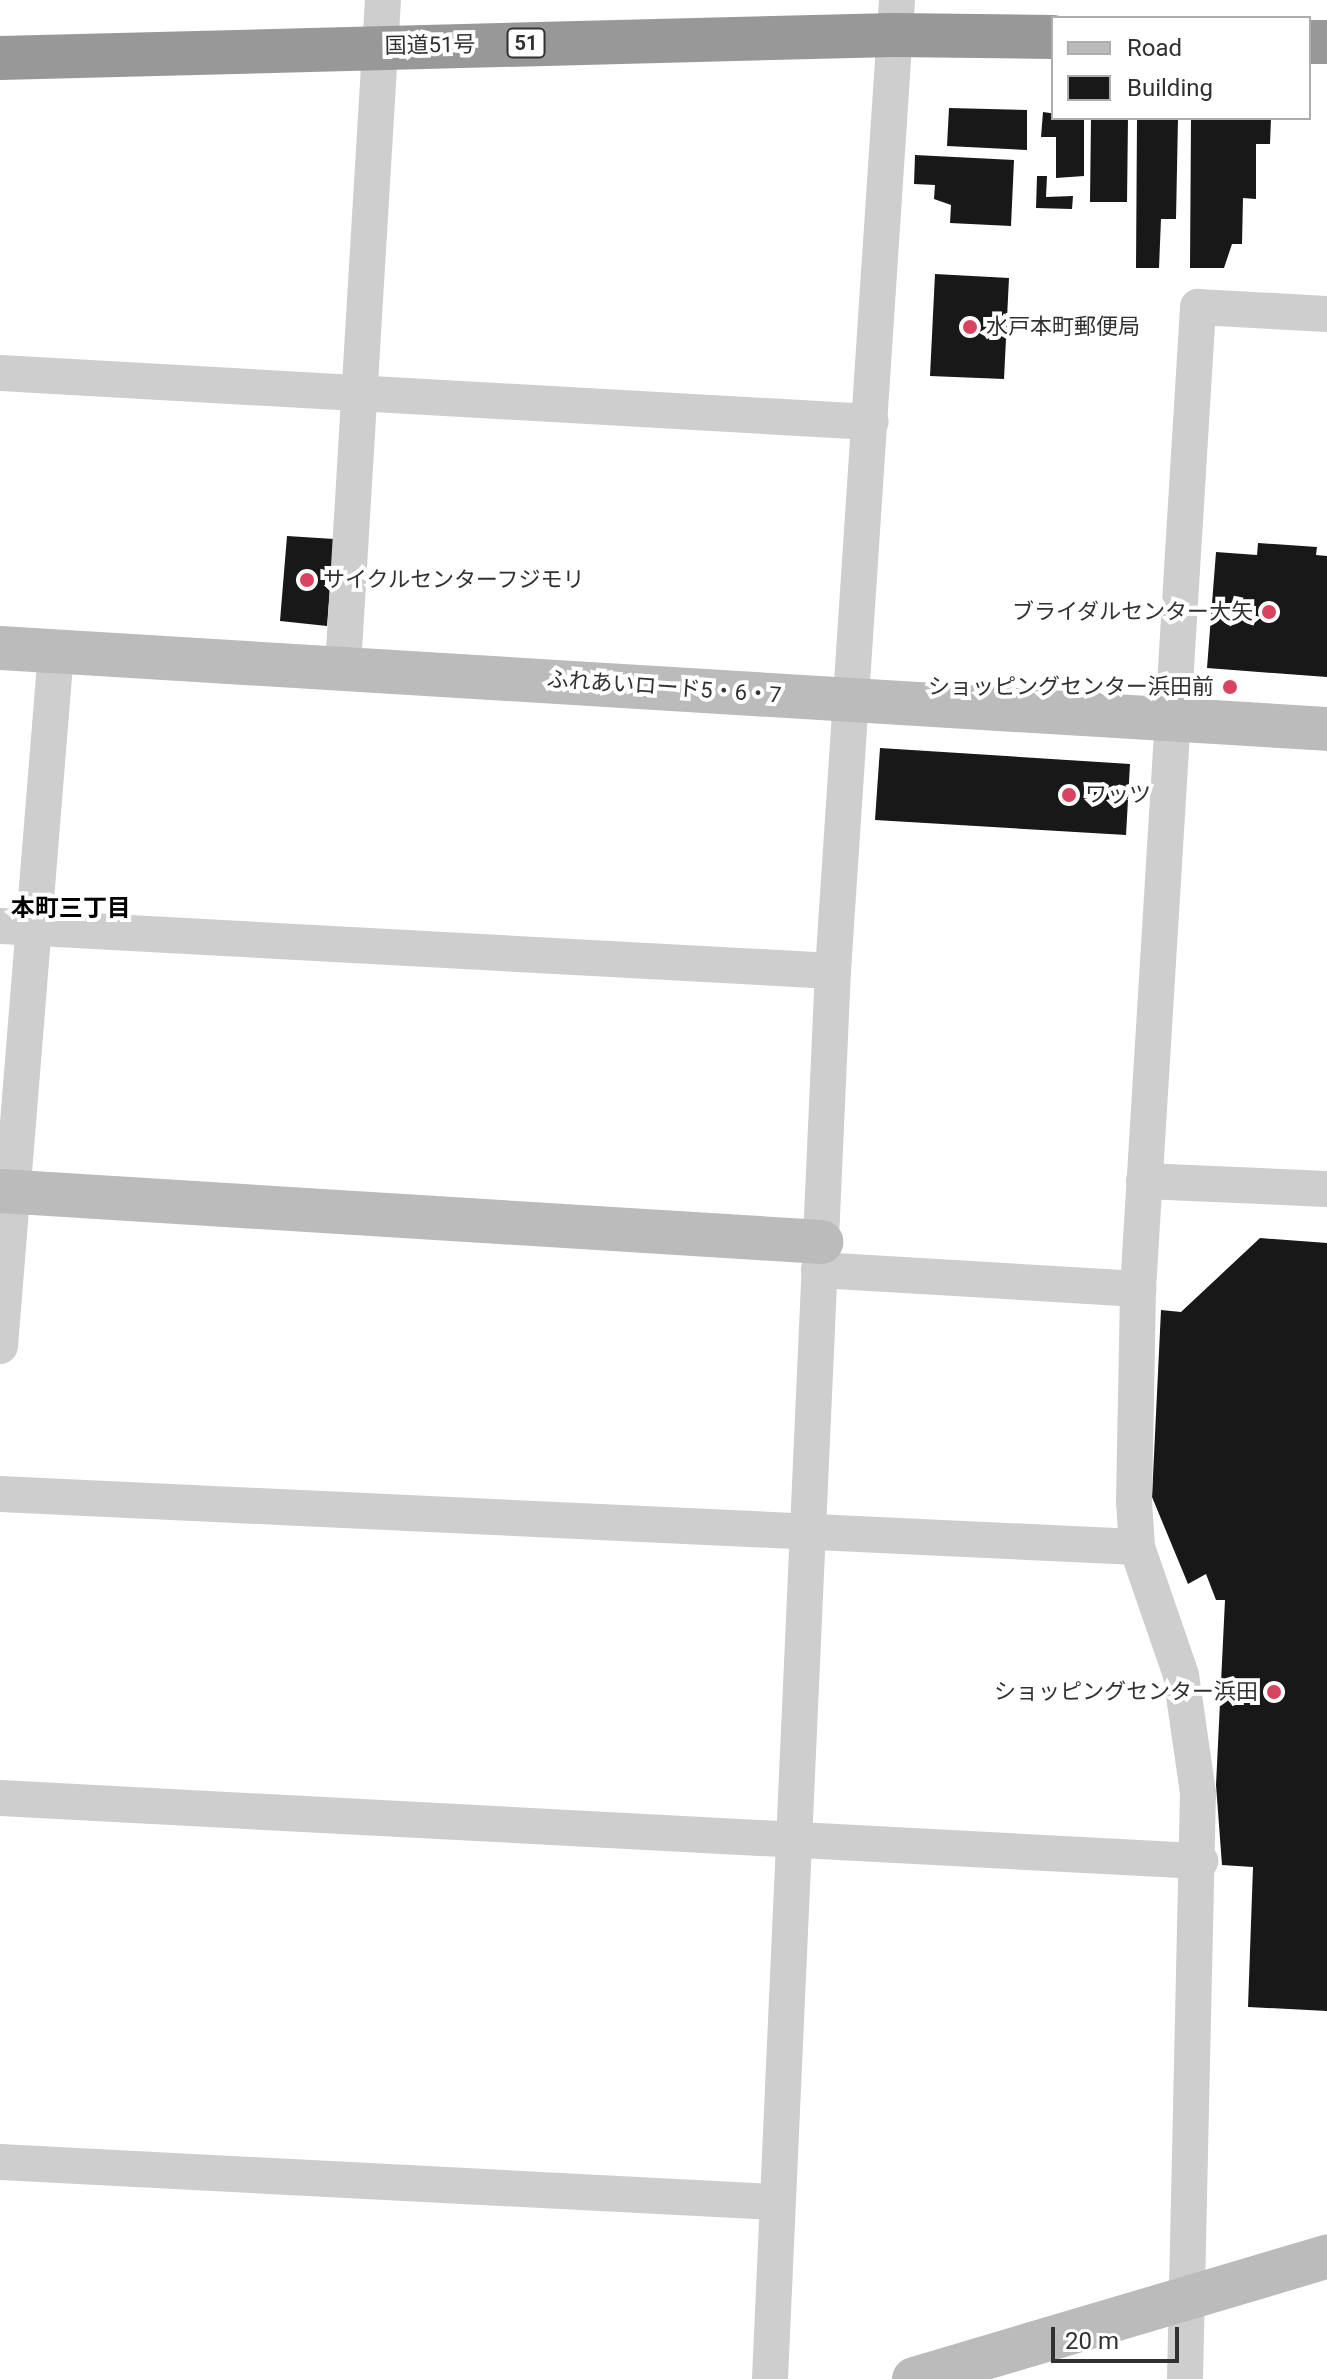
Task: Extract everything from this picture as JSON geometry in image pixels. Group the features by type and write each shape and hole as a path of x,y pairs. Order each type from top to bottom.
{"highway":[{"name":"国道51号","path":"0,58 384,46 895,17 1051,37"}],"street":[{"path":"343,667 384,46 383,0"},
{"path":"770,2379 773,2202 833,971 895,17"},
{"path":"1185,2379 1190,2297 1200,1861 1181,1675 1137,1547 1138,1289 1198,307 1327,314"},
{"path":"0,373 363,390 871,422"},
{"name":"ふれあいロード5・6・7","path":"0,648 1327,729"},
{"path":"0,1346 16,927 56,651"},
{"path":"16,927 833,971"},
{"path":"1144,1181 1327,1189"},
{"path":"5,1191 820,1256 1138,1289"},
{"path":"0,1494 807,1535 1137,1547"},
{"path":"0,1798 792,1842 1200,1861"},
{"path":"0,2162 773,2202"},
{"path":"914,2379 1327,2257"}],"building":[{"path":"949,108 1027,110 1027,150 947,146"},
{"path":"1043,112 1051,113 1051,120 1084,120 1084,176 1056,178 1056,137 1041,137"},
{"path":"1091,120 1128,120 1127,202 1090,202"},
{"path":"1137,120 1178,120 1176,219 1161,219 1159,268 1136,268"},
{"path":"1191,120 1271,120 1270,144 1256,144 1256,199 1243,198 1242,244 1232,244 1224,268 1190,268"},
{"path":"915,155 1014,160 1011,226 950,223 951,205 934,199 935,185 914,184"},
{"path":"1037,176 1047,176 1046,197 1073,196 1072,209 1036,208"},
{"path":"935,274 1009,278 1004,379 930,376"},
{"name":"サイクルセンターフジモリ","path":"287,536 334,539 327,626 280,621"},
{"name":"ブライダルセンター大矢","path":"1258,543 1317,547 1316,555 1327,556 1327,677 1207,668 1216,552 1257,555"},
{"path":"880,748 1130,764 1126,835 875,820"},
{"name":"ショッピングセンター浜田","path":"1260,1238 1327,1243 1327,2011 1248,2007 1253,1867 1222,1865 1216,1785 1225,1600 1216,1600 1206,1574 1188,1584 1152,1497 1161,1310 1181,1312"}],"place":[{"name":"水戸本町郵便局","path":"970,327"},
{"name":"サイクルセンターフジモリ","path":"307,580"},
{"name":"ブライダルセンター大矢","path":"1269,612"},
{"name":"ショッピングセンター浜田前","path":"1230,687"},
{"name":"ワッツ","path":"1069,795"},
{"name":"ショッピングセンター浜田","path":"1274,1692"}],"district":[{"name":"本町三丁目","path":"71,909"}]}
